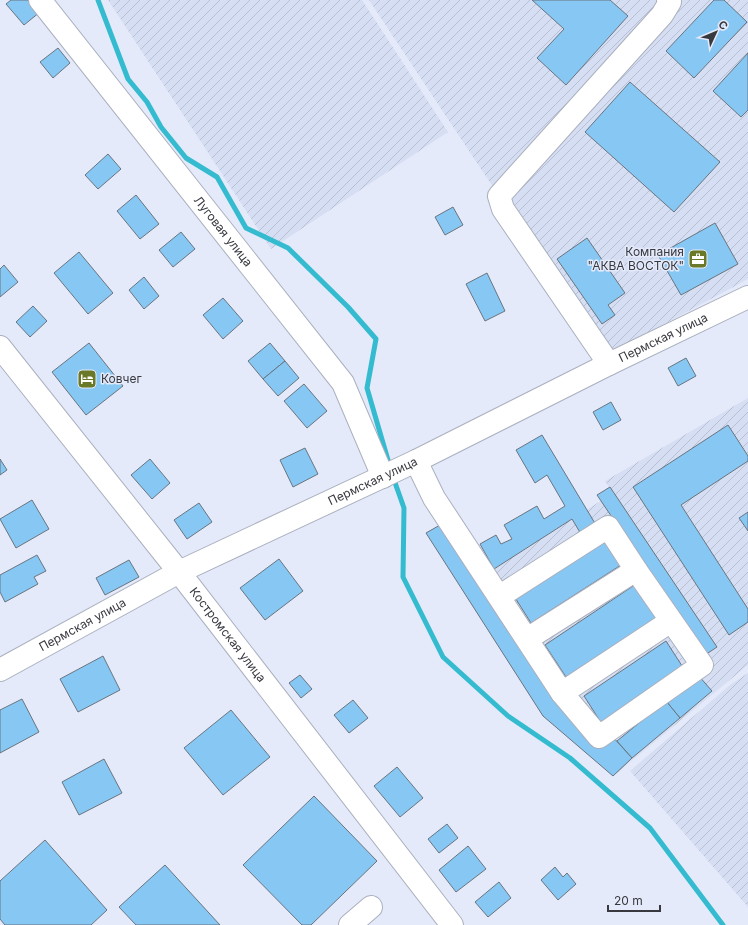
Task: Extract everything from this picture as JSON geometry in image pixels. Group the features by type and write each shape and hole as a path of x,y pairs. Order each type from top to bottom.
{"street":[{"name":"Луговая улица","path":"40,0 343,383 383,477"},
{"path":"609,364 503,209 499,196 662,16 670,2 668,0"},
{"name":"Пермская улица","path":"0,670 179,572 383,477 609,364 748,297"},
{"name":"Костромская улица","path":"0,347 179,572 452,925"},
{"path":"416,461 434,498 500,596 562,693 599,737 702,665 608,527 500,596"},
{"path":"527,639 636,570"},
{"path":"562,693 671,621"},
{"path":"350,925 371,907"}],"shaded area":[{"path":"108,0 362,0 448,132 271,249"},
{"path":"369,0 748,0 748,279 605,356"},
{"path":"748,398 748,665 613,776 543,716 426,533 440,525 477,580 613,493 605,481"},
{"path":"748,673 748,907 630,771 730,685"}],"building":[{"path":"11,0 30,0 40,12 24,25 6,4"},
{"path":"532,0 610,0 628,16 566,85 537,58 564,29"},
{"path":"714,0 724,0 747,22 694,78 666,51"},
{"path":"58,48 70,63 53,78 40,62"},
{"path":"748,53 748,110 741,117 713,91"},
{"path":"630,82 720,162 674,212 585,132"},
{"path":"108,154 121,169 98,189 85,175"},
{"path":"136,195 159,224 140,239 117,211"},
{"path":"453,207 463,225 445,235 435,217"},
{"name":"Компания \"АКВА ВОСТОК\"","path":"715,223 738,264 681,295 658,255"},
{"path":"181,232 195,249 173,267 159,250"},
{"path":"587,238 625,293 608,305 615,315 602,324 557,259"},
{"path":"79,252 113,293 88,314 54,273"},
{"path":"4,265 18,282 0,297 0,269"},
{"path":"487,273 505,311 485,321 466,284"},
{"path":"144,277 159,296 144,309 129,290"},
{"path":"223,298 243,321 223,339 203,315"},
{"path":"33,306 47,321 30,337 16,322"},
{"name":"Ковчег","path":"89,343 123,386 86,415 52,372"},
{"path":"270,343 285,361 263,379 248,361"},
{"path":"686,358 696,376 678,386 668,368"},
{"path":"285,361 299,378 278,396 263,379"},
{"path":"304,384 327,411 307,428 284,401"},
{"path":"611,402 621,420 603,430 593,412"},
{"path":"728,425 748,456 748,461 681,505 748,609 748,622 729,635 633,487"},
{"path":"542,435 596,525 581,534 572,519 494,569 480,544 496,535 501,544 512,539 504,525 537,506 544,519 565,506 547,475 535,483 516,450"},
{"path":"305,448 318,474 293,487 280,460"},
{"path":"0,459 7,470 0,475"},
{"path":"150,459 170,483 152,499 131,475"},
{"path":"610,487 717,647 705,655 597,495"},
{"path":"32,500 49,529 16,548 0,519"},
{"path":"199,503 212,522 187,539 174,520"},
{"path":"748,512 748,531 739,518"},
{"path":"440,525 601,747 612,736 632,758 613,776 543,716 426,533"},
{"path":"604,538 621,565 531,623 514,596"},
{"path":"37,555 46,571 34,577 38,584 5,602 0,592 0,575"},
{"path":"279,559 303,591 265,620 240,588"},
{"path":"129,560 139,577 105,595 96,578"},
{"path":"636,584 658,617 566,677 545,645"},
{"path":"666,641 684,669 602,724 584,696"},
{"path":"103,656 120,690 78,712 60,679"},
{"path":"300,675 312,689 301,698 289,683"},
{"path":"698,675 712,691 680,718 666,701"},
{"path":"22,699 39,732 0,753 0,710"},
{"path":"353,700 368,718 349,733 334,715"},
{"path":"666,701 680,718 632,758 617,741"},
{"path":"231,710 270,757 223,795 184,748"},
{"path":"104,759 122,793 79,815 62,782"},
{"path":"397,767 423,798 400,817 374,786"},
{"path":"314,796 377,861 311,925 302,925 243,865"},
{"path":"447,824 458,838 439,853 428,839"},
{"path":"45,840 107,910 91,925 5,925 0,919 0,881"},
{"path":"468,846 486,869 456,892 439,870"},
{"path":"165,865 220,925 136,925 119,907"},
{"path":"555,867 563,877 567,873 576,884 558,900 541,880"},
{"path":"499,882 511,898 488,917 475,902"}],"waterway":[{"path":"98,0 128,79 147,102 161,127 186,158 217,177 246,228 288,248 348,307 376,339 367,388 390,467"},
{"path":"393,477 404,508 403,577 443,657 508,716 570,758 650,828 723,925"}],"place":[{"name":"Компания \"АКВА ВОСТОК\"","path":"698,259"},
{"name":"Ковчег","path":"87,379"}]}
